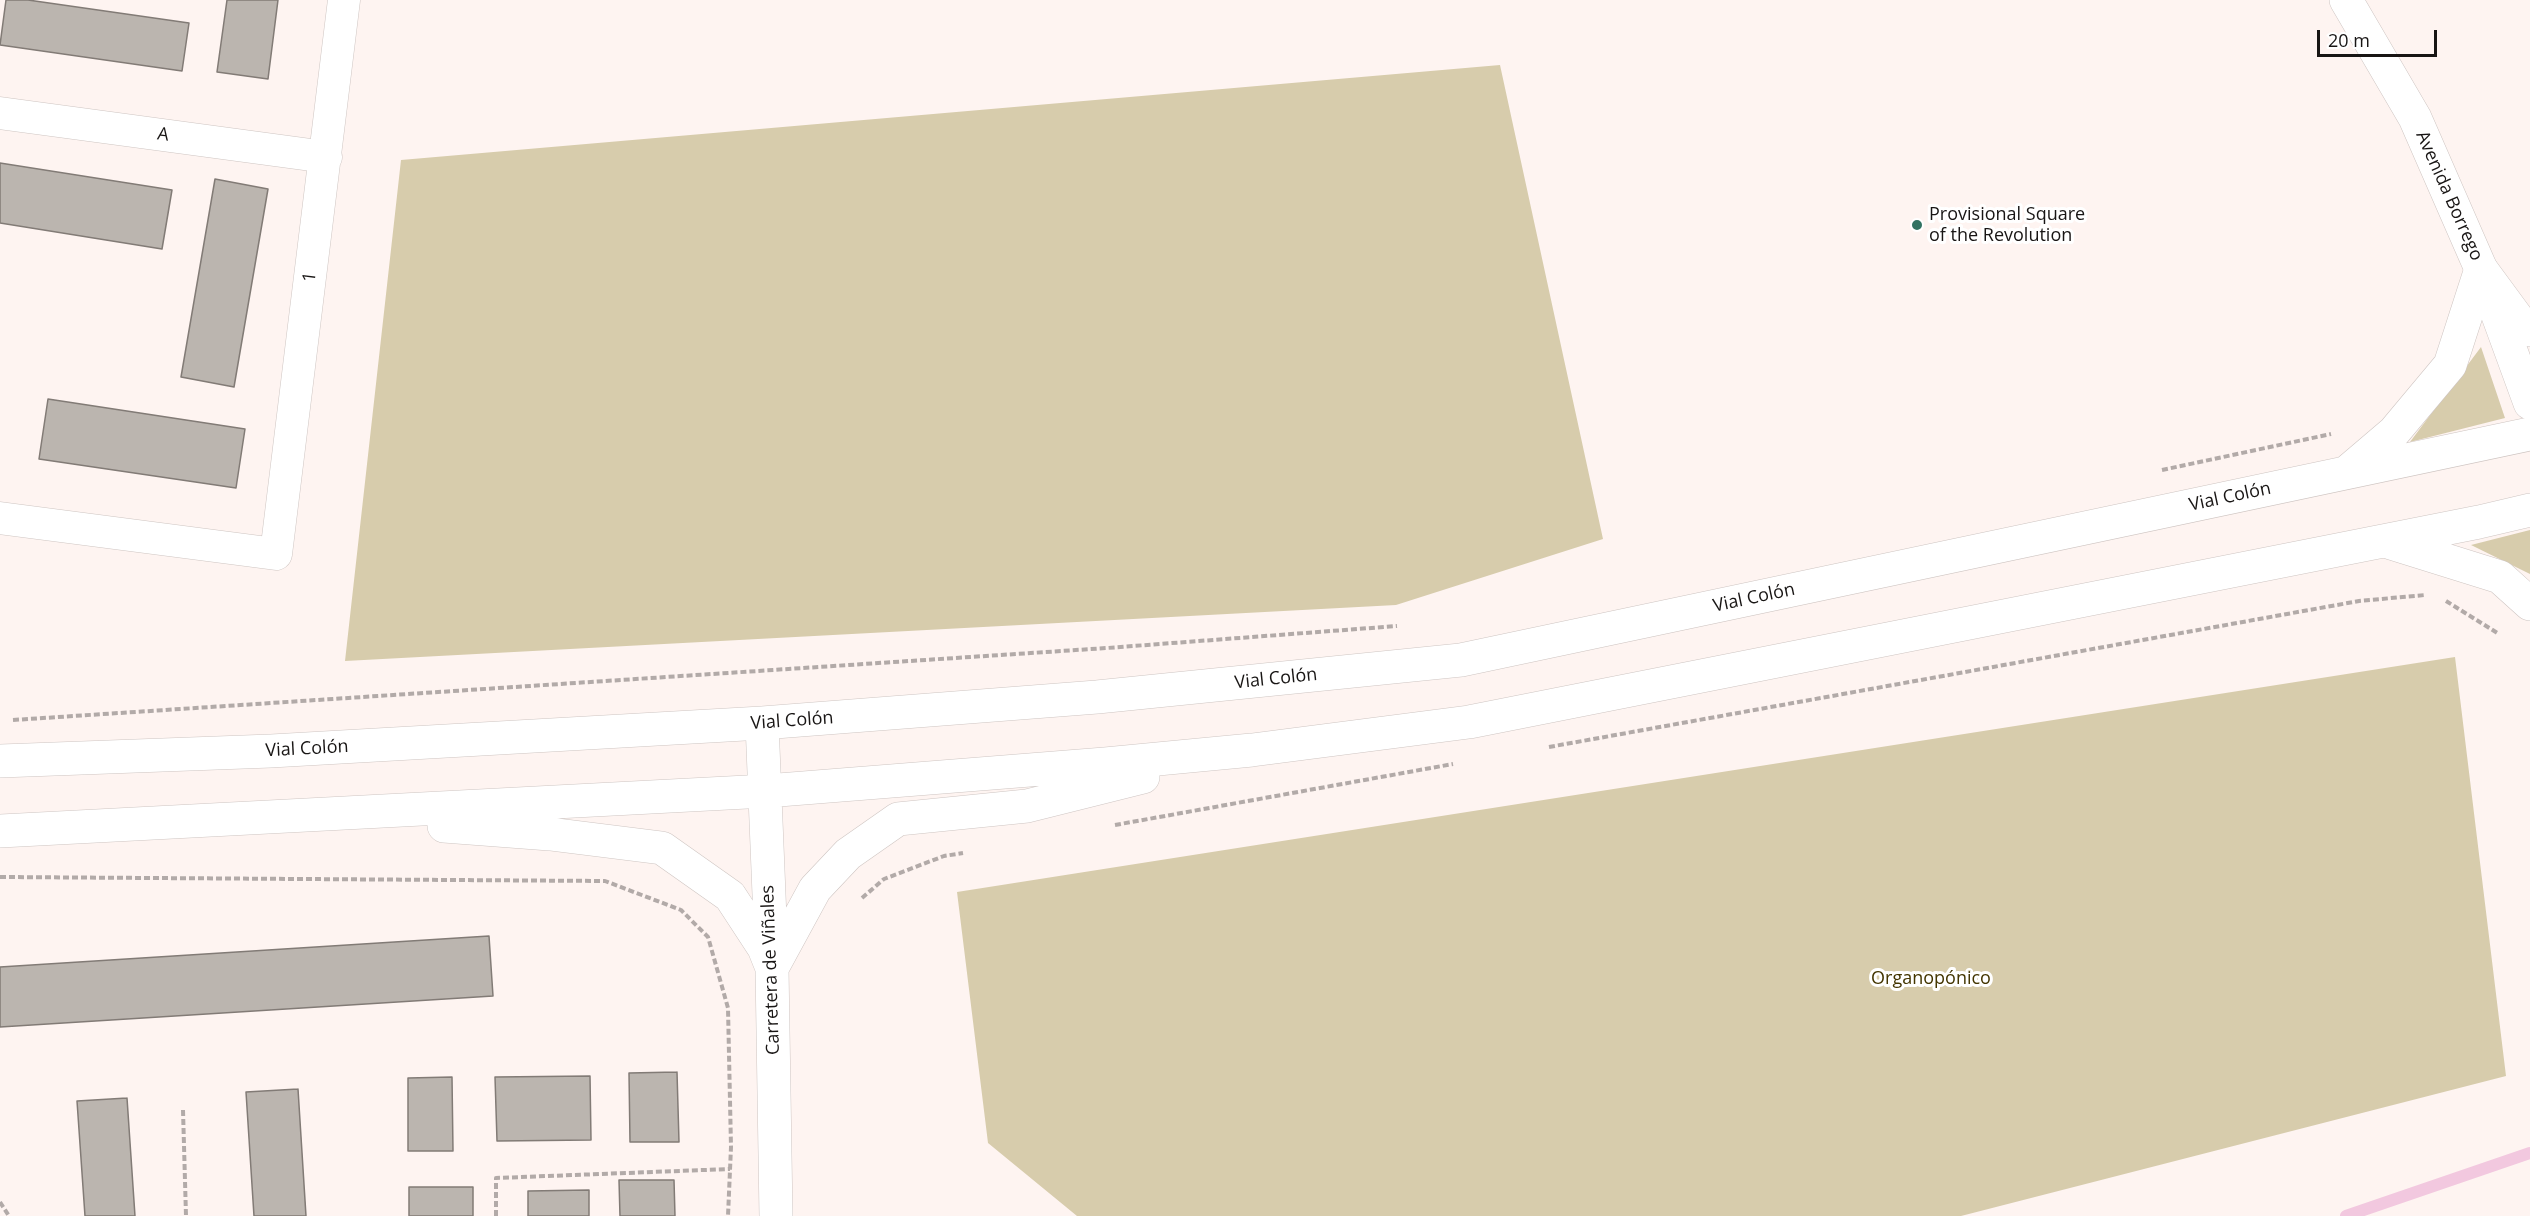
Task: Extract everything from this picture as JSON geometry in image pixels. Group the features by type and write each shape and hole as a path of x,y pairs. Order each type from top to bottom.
{"main road":[{"name":"Avenida Borrego","path":"2346,0 2415,118 2481,269 2530,403"},
{"path":"2481,269 2520,322 2530,330"},
{"path":"2344,474 2394,432 2450,366 2481,269"},
{"name":"Vial Colón","path":"0,761 271,751 762,723 1097,697 1461,660 2530,434"},
{"path":"0,831 766,791 1252,750 1469,722 2530,510"},
{"path":"2384,541 2500,577 2530,604"},
{"name":"Carretera de Viñales","path":"762,723 772,968 776,1216"},
{"path":"772,968 815,890 848,854 898,819 1027,806 1252,750"},
{"path":"199,821 327,828 454,826 662,848 730,896 764,948 772,968"}],"street":[{"name":"1","path":"0,518 276,554 344,0"},
{"name":"A","path":"0,114 326,157"}],"path":[{"path":"2157,472 2330,434 2339,428"},
{"path":"1546,748 2360,601 2434,594"},
{"path":"2444,600 2499,634"},
{"path":"12,720 1095,649 1402,626"},
{"path":"1109,826 1463,763"},
{"path":"854,904 884,879 944,856 968,852"},
{"path":"0,877 605,882 681,910 708,937 728,1008 730,1169 728,1216"},
{"path":"183,1110 186,1216"},
{"path":"496,1216 496,1178 730,1169"},
{"path":"0,1202 9,1216"}],"green space":[{"path":"1500,65 1603,539 1396,605 345,661 401,160"},
{"path":"2481,347 2505,418 2410,442"},
{"path":"2530,530 2530,574 2471,545"},
{"name":"Organopónico","path":"2455,657 2506,1076 1961,1216 1077,1216 988,1143 957,892"}],"building":[{"path":"6,0 28,0 189,23 182,71 0,45"},
{"path":"227,0 278,0 268,79 217,72"},
{"path":"0,163 172,190 162,249 0,223"},
{"path":"215,179 268,189 234,387 181,377"},
{"path":"48,399 245,429 236,488 39,459"},
{"path":"489,936 493,996 0,1027 0,967"},
{"path":"677,1072 679,1142 630,1142 629,1073"},
{"path":"590,1076 591,1140 497,1141 495,1077"},
{"path":"452,1077 453,1151 408,1151 408,1078"},
{"path":"298,1089 306,1216 254,1216 246,1092"},
{"path":"127,1098 135,1216 85,1216 77,1101"},
{"path":"619,1180 674,1180 675,1216 620,1216"},
{"path":"409,1187 473,1187 473,1216 409,1216"},
{"path":"589,1190 589,1216 528,1216 528,1191"}],"waterway":[{"path":"2346,1216 2530,1153"}],"place":[{"name":"Provisional Square of the Revolution","path":"1917,225"}]}
